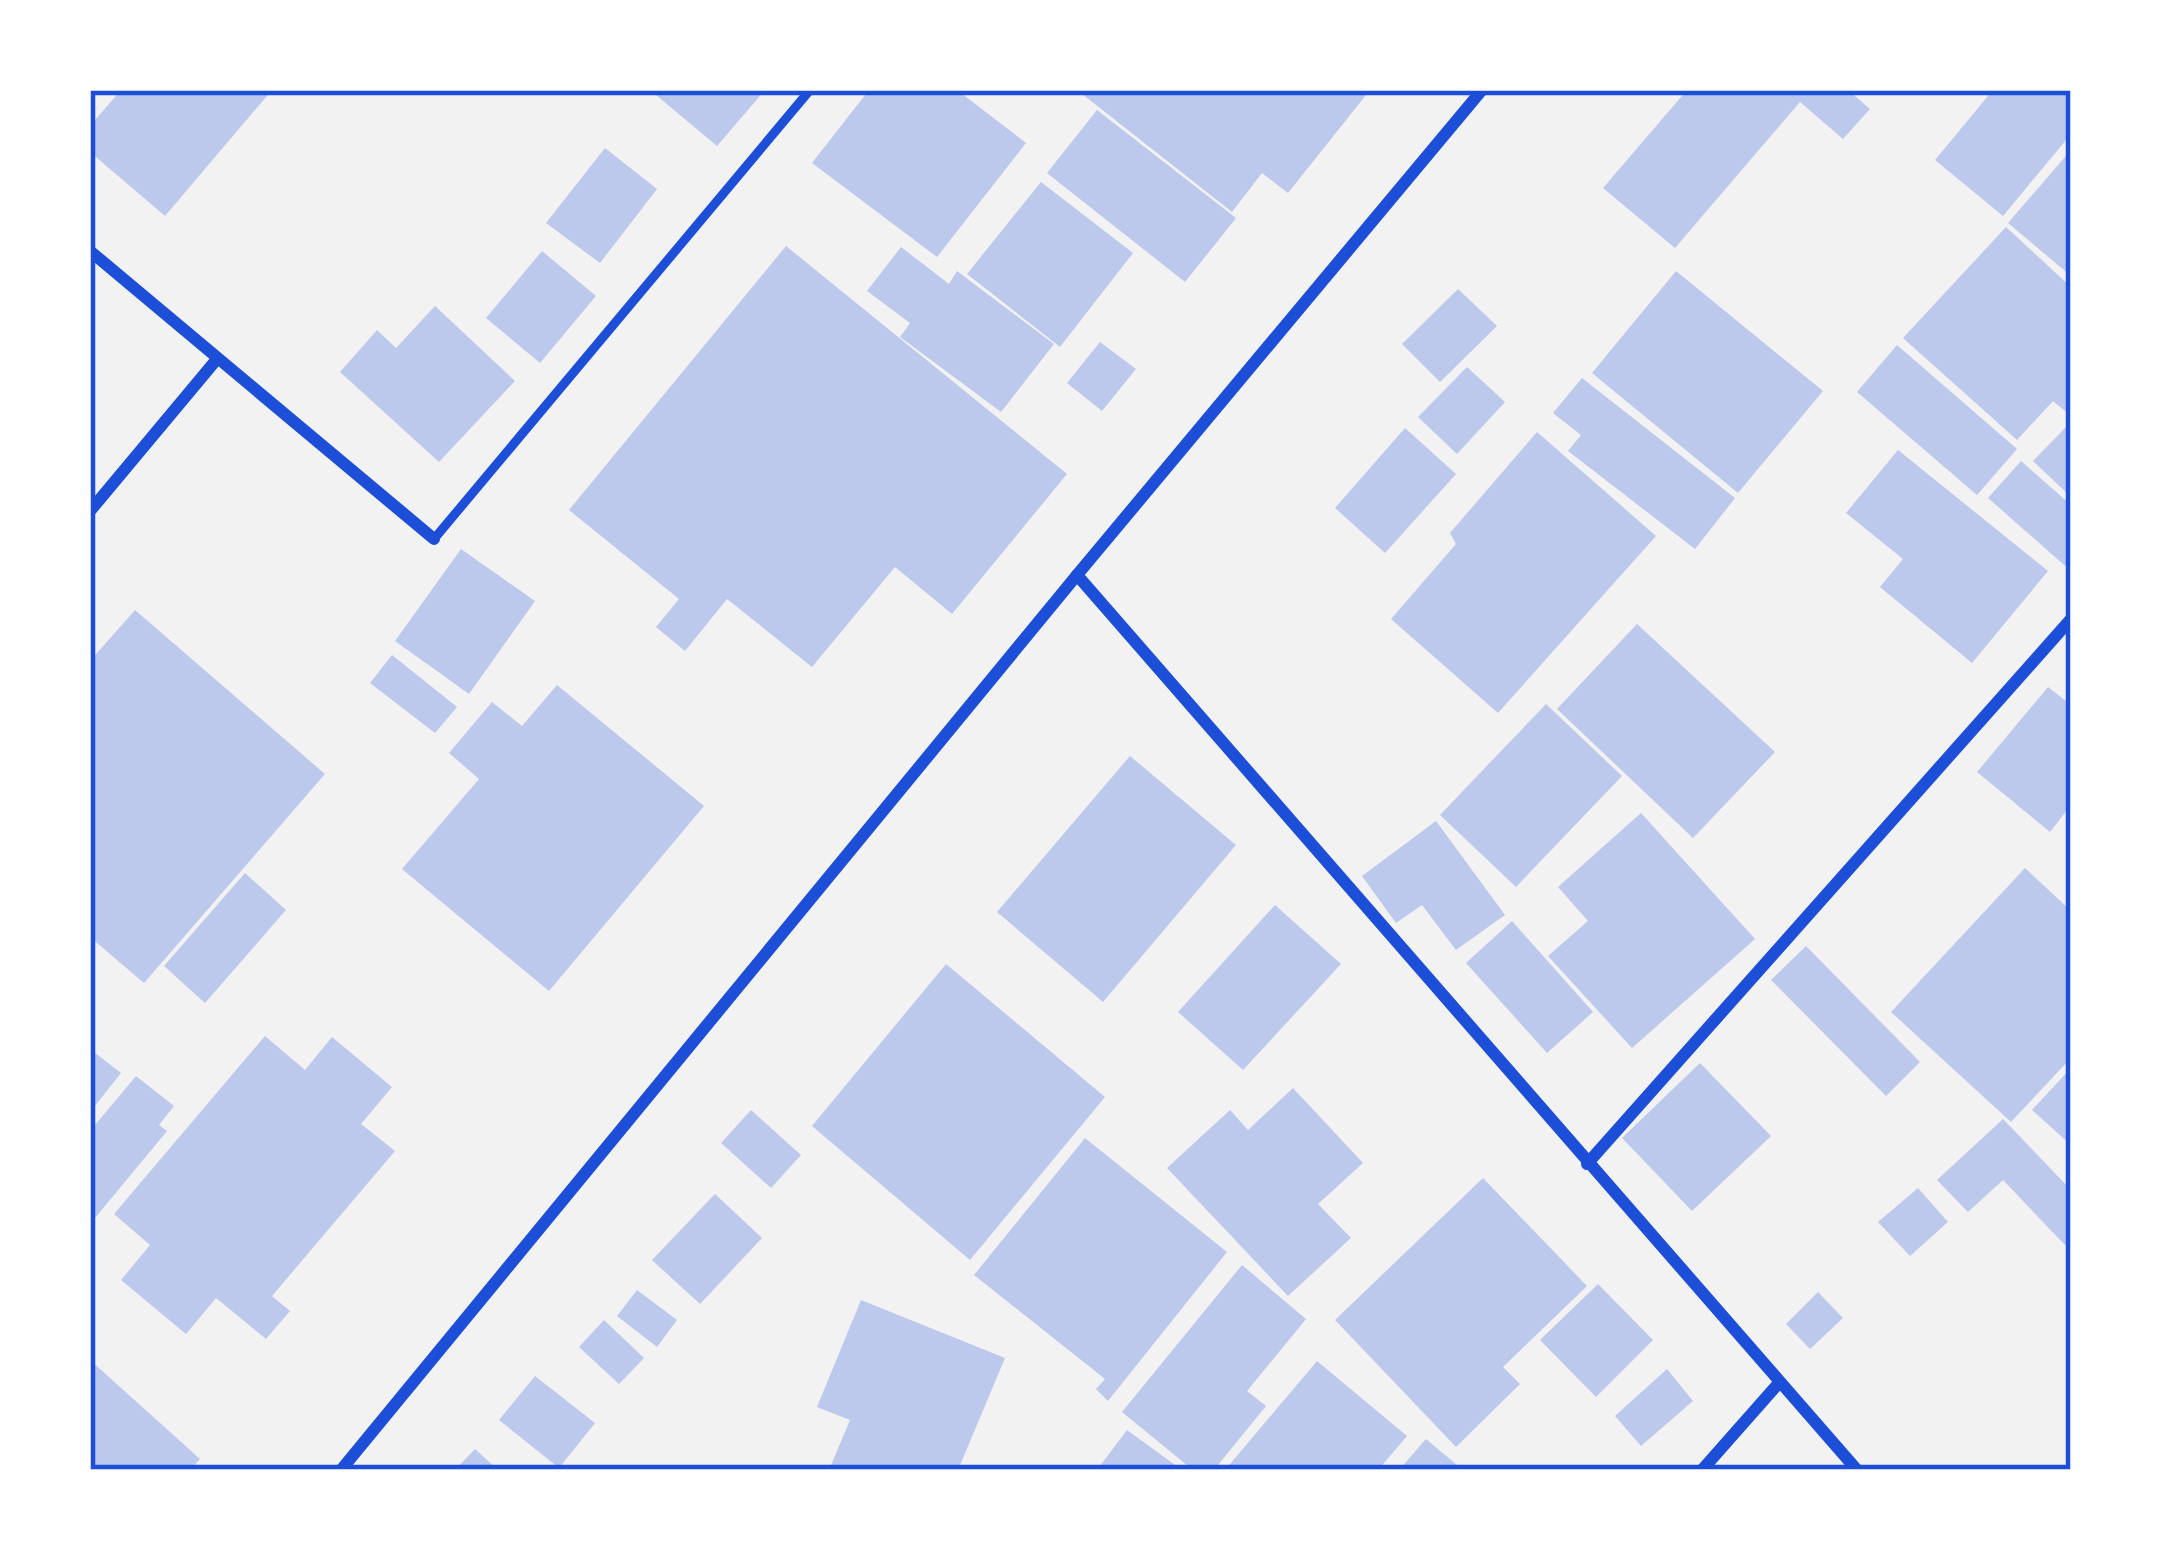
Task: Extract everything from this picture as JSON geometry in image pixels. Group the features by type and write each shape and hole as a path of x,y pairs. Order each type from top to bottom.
{"street":[{"path":"341,1470 1077,574 1482,90"},
{"path":"90,251 434,539"},
{"path":"90,511 217,359"},
{"path":"1077,574 1857,1470"},
{"path":"1587,1164 2071,619"},
{"path":"1702,1470 1778,1384"}],"lane":[{"path":"434,539 810,90"}],"building":[{"path":"121,90 272,90 165,216 90,152 90,126"},
{"path":"650,90 765,90 717,146"},
{"path":"869,90 957,90 1026,143 937,257 812,163"},
{"path":"1077,90 1370,90 1288,193 1262,173 1232,212"},
{"path":"1687,90 1848,90 1870,109 1843,139 1800,102 1675,248 1603,188"},
{"path":"1993,90 2071,90 2071,134 2003,216 1935,160"},
{"path":"1097,110 1236,218 1185,282 1047,173"},
{"path":"605,148 657,189 600,263 546,223"},
{"path":"2071,150 2071,276 2008,223"},
{"path":"1041,182 1133,253 1060,347 967,274"},
{"path":"2006,227 2071,287 2071,404 2065,411 2053,401 2017,440 1903,338"},
{"path":"786,246 1067,474 952,614 895,567 812,667 727,599 685,651 656,627 679,599 569,510"},
{"path":"901,247 949,284 957,271 1054,344 1001,412 900,337 910,323 867,291"},
{"path":"542,251 596,296 540,363 486,318"},
{"path":"1676,271 1823,391 1738,493 1592,373"},
{"path":"1458,289 1497,326 1440,382 1402,344"},
{"path":"435,306 515,381 439,462 340,372 377,330 396,348"},
{"path":"1100,342 1136,369 1102,411 1067,383"},
{"path":"1897,345 2017,449 1977,495 1857,392"},
{"path":"1467,367 1505,402 1457,454 1418,417"},
{"path":"1582,378 1735,498 1695,549 1568,451 1581,435 1553,413"},
{"path":"2071,422 2071,497 2033,461"},
{"path":"1405,428 1456,474 1385,553 1335,508"},
{"path":"1537,432 1656,536 1498,713 1391,619 1456,544 1450,533"},
{"path":"1898,450 2048,571 1972,663 1880,587 1903,559 1846,513"},
{"path":"2021,461 2071,505 2071,571 1988,498"},
{"path":"461,549 535,601 469,694 395,641"},
{"path":"135,610 325,774 144,983 90,937 90,661"},
{"path":"1637,624 1775,752 1693,838 1557,709"},
{"path":"392,655 457,707 435,733 370,683"},
{"path":"557,685 704,806 549,991 402,869 479,779 449,753 492,702 522,726"},
{"path":"2048,687 2071,705 2071,805 2050,832 1977,772"},
{"path":"1546,704 1622,776 1516,887 1440,815"},
{"path":"1130,756 1236,845 1103,1002 997,912"},
{"path":"1641,813 1755,939 1632,1048 1548,956 1588,921 1558,887"},
{"path":"1436,821 1505,915 1456,950 1422,905 1396,923 1362,876"},
{"path":"2025,868 2071,911 2071,1058 2011,1122 1891,1012"},
{"path":"245,873 286,910 205,1003 164,966"},
{"path":"1275,905 1341,964 1243,1070 1178,1012"},
{"path":"1512,921 1593,1012 1547,1053 1466,963"},
{"path":"1806,946 1920,1062 1886,1096 1771,980"},
{"path":"946,964 1105,1097 970,1260 812,1126"},
{"path":"265,1036 305,1070 332,1037 392,1087 361,1124 395,1151 272,1296 290,1311 266,1339 216,1298 186,1334 121,1280 150,1245 114,1214"},
{"path":"90,1049 121,1073 90,1112"},
{"path":"1700,1063 1771,1136 1692,1211 1622,1138"},
{"path":"2071,1068 2071,1145 2032,1110"},
{"path":"136,1076 174,1106 159,1125 167,1131 90,1224 90,1131"},
{"path":"1293,1088 1363,1163 1318,1204 1351,1238 1288,1296 1167,1168 1230,1110 1248,1130"},
{"path":"751,1110 801,1155 771,1188 721,1143"},
{"path":"2003,1119 2071,1190 2071,1239 2065,1245 2003,1180 1968,1212 1937,1180"},
{"path":"1085,1138 1227,1252 1108,1401 1096,1389 1105,1379 974,1275"},
{"path":"1483,1178 1587,1286 1503,1367 1520,1384 1456,1447 1335,1320"},
{"path":"1918,1188 1948,1222 1910,1256 1878,1222"},
{"path":"715,1194 762,1238 700,1304 652,1260"},
{"path":"1242,1265 1306,1319 1247,1391 1266,1406 1214,1470 1193,1470 1122,1412"},
{"path":"1598,1284 1653,1340 1596,1397 1540,1340"},
{"path":"637,1290 677,1320 657,1347 617,1316"},
{"path":"1818,1292 1843,1318 1810,1349 1786,1324"},
{"path":"861,1300 1005,1358 958,1470 829,1470 850,1420 817,1407"},
{"path":"604,1320 644,1358 619,1384 579,1347"},
{"path":"90,1360 200,1459 190,1470 98,1470 90,1463"},
{"path":"1317,1361 1407,1436 1378,1470 1225,1470"},
{"path":"1667,1369 1693,1401 1641,1446 1615,1416"},
{"path":"535,1376 595,1423 559,1468 499,1420"},
{"path":"1127,1430 1182,1470 1097,1470"},
{"path":"1426,1439 1463,1470 1399,1470"},
{"path":"475,1449 498,1470 455,1470"}]}
